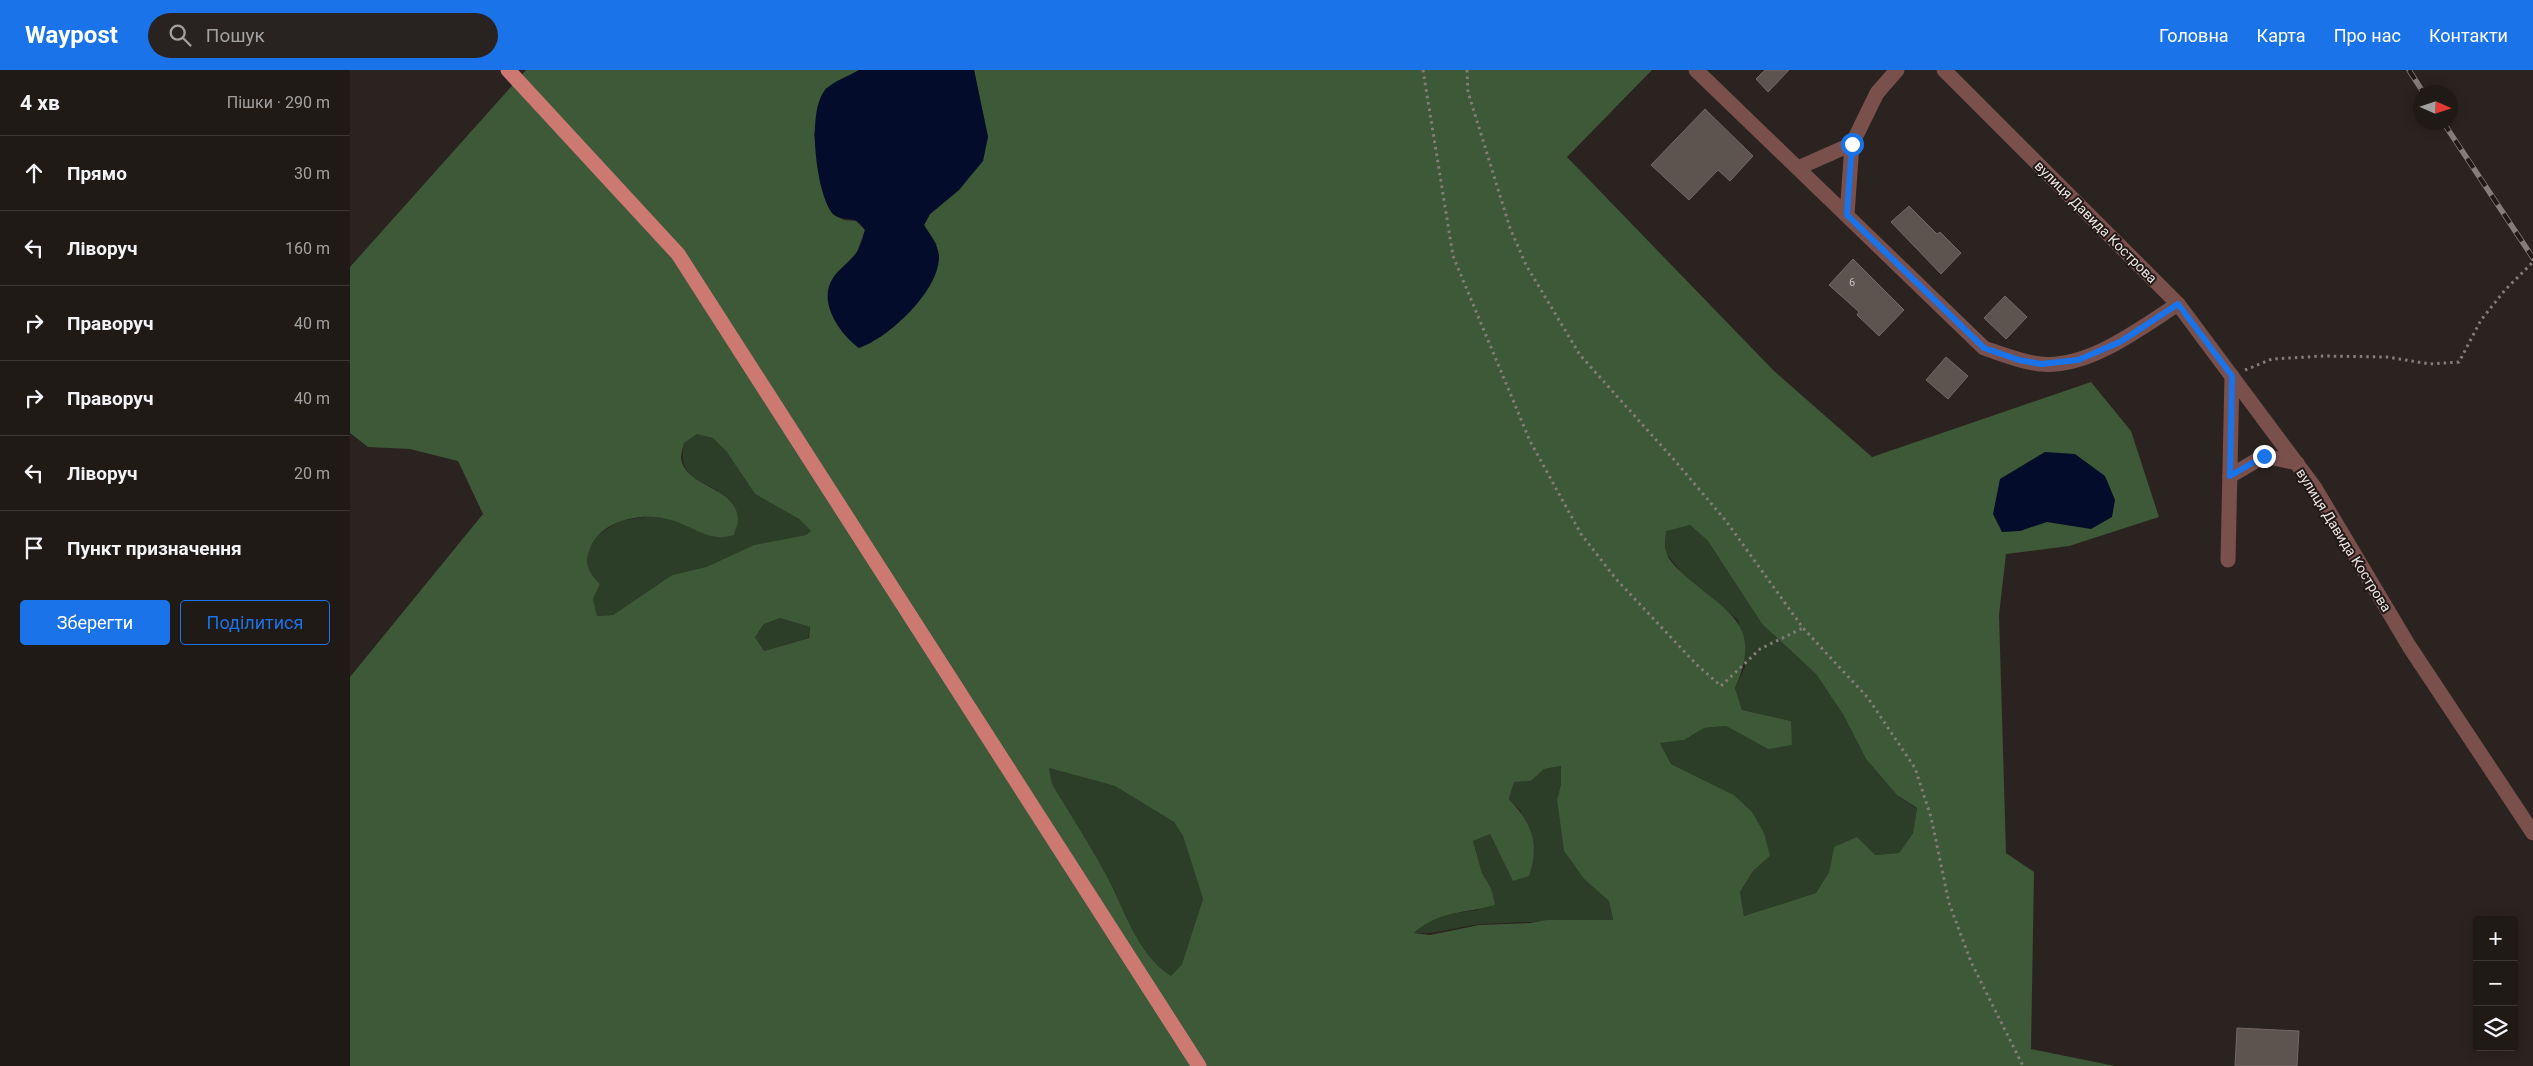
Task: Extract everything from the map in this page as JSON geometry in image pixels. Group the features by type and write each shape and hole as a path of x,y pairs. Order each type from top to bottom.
{"main road":[{"path":"508,70 678,254 1199,1066"}],"street":[{"path":"1696,70 1984,348 2019,360 2041,364 2078,360 2120,342 2178,304"},
{"path":"1847,215 1852,144 1877,93 1897,70"},
{"name":"вулиця Давида Кострова","path":"1944,70 2178,304 2315,488 2409,646 2533,833"},
{"path":"1798,168 1852,144"},
{"path":"2228,560 2232,376"},
{"path":"2230,476 2264,456 2297,463"}],"path":[{"path":"1423,70 1453,256 1530,441 1581,534 1616,579 1696,665 1720,686 1760,649 1803,628"},
{"path":"1467,70 1468,92 1510,228 1526,265 1580,355 1726,521 1803,628 1868,698 1915,768 1931,817 1949,903 1970,962 2023,1066"},
{"path":"2232,376 2272,359 2332,356 2387,357 2430,364 2459,362 2481,320 2505,290 2533,262"}],"green space":[{"path":"526,70 859,70 825,89 814,134 820,182 827,204 833,214 844,220 856,221 865,230 857,252 833,278 937,245 924,225 930,214 959,190 988,137 974,70 1652,70 1567,157 1774,371 1872,457 2091,382 2131,431 2159,517 2069,546 2006,554 1999,615 2006,853 2034,872 2031,1049 2115,1066 350,1066 350,677 483,514 458,461 410,449 368,447 350,433 350,267","holes":["697,434 713,438 726,451 755,494 799,519 811,531 806,535 754,545 706,567 672,575 613,615 597,616 593,599 600,584 593,577 587,561 594,541 601,532 611,526 633,518 656,517 680,523 712,536 734,535 738,523 735,509 721,493 691,476 681,458 684,443","1690,525 1708,541 1762,624 1816,674 1844,716 1866,759 1897,795 1917,808 1913,833 1899,853 1875,855 1857,837 1834,847 1829,872 1816,893 1744,916 1740,892 1753,871 1770,856 1764,833 1752,812 1734,795 1671,764 1660,743 1684,740 1704,728 1726,726 1768,749 1792,745 1791,721 1742,710 1735,688 1743,667 1744,636 1730,613 1676,568 1667,554 1666,531","780,618 810,627 809,638 764,651 755,637 764,624","1561,766 1561,784 1557,800 1564,851 1584,879 1609,901 1613,920 1547,920 1530,923 1479,925 1430,935 1414,933 1442,916 1495,905 1491,888 1482,873 1473,841 1490,834 1513,881 1529,876 1534,854 1532,834 1523,817 1509,799 1514,782 1531,781 1544,769","1049,768 1115,786 1174,822 1183,836 1203,899 1182,964 1171,976 1159,967 1140,943 1112,886 1052,784"]},
{"path":"697,433 713,438 726,451 755,494 799,519 811,531 806,535 754,545 706,567 672,575 613,615 597,616 593,599 600,584 588,572 587,556 592,539 619,521 653,516 669,519 718,491 690,474 683,462 684,443"},
{"path":"1690,525 1708,541 1762,624 1816,674 1844,716 1866,759 1897,795 1917,809 1913,833 1899,853 1875,855 1834,847 1829,872 1816,893 1744,916 1740,892 1753,871 1770,856 1734,795 1671,764 1660,743 1684,740 1704,728 1726,726 1768,749 1791,721 1742,710 1735,688 1745,667 1738,620 1682,573 1666,553 1666,530"},
{"path":"780,618 810,627 808,638 764,651 755,637 764,624"},
{"path":"1561,766 1561,784 1557,800 1564,851 1584,879 1609,901 1613,921 1482,924 1431,933 1414,933 1436,918 1478,910 1491,888 1482,873 1473,841 1490,834 1513,880 1521,811 1509,799 1514,782 1531,781 1544,769"},
{"path":"1049,768 1115,786 1174,822 1183,836 1203,899 1182,964 1171,976 1159,967 1140,943 1099,862 1052,784"}],"water":[{"path":"859,70 974,70 988,137 983,161 959,190 930,214 924,225 935,244 939,256 937,269 931,283 911,311 898,323 871,343 859,348 838,326 829,307 828,297 829,287 833,278 857,252 865,230 857,221 841,218 832,213 826,202 818,170 815,131 816,114 820,99 826,89"},
{"path":"2045,452 2075,454 2105,476 2115,500 2112,517 2091,529 2047,522 2020,531 2002,532 1993,514 2000,479"}],"building":[{"path":"1765,70 1789,70 1768,92 1756,79"},
{"path":"1705,109 1753,156 1730,181 1718,170 1689,200 1651,165"},
{"path":"1909,206 1937,234 1940,232 1961,253 1941,274 1891,222"},
{"path":"1853,259 1904,310 1879,336 1857,315 1859,312 1829,285"},
{"path":"2005,296 2027,317 2006,339 1984,318"},
{"path":"1946,357 1968,376 1948,399 1926,380"},
{"path":"2237,1028 2299,1031 2297,1066 2235,1066"}],"railway":[{"path":"2409,70 2419,85"},
{"path":"2448,130 2533,258"}],"route":[{"path":"1852,144 1847,215 1984,348 2019,360 2041,364 2078,360 2120,342 2178,304 2232,376 2230,476 2264,456"}]}
